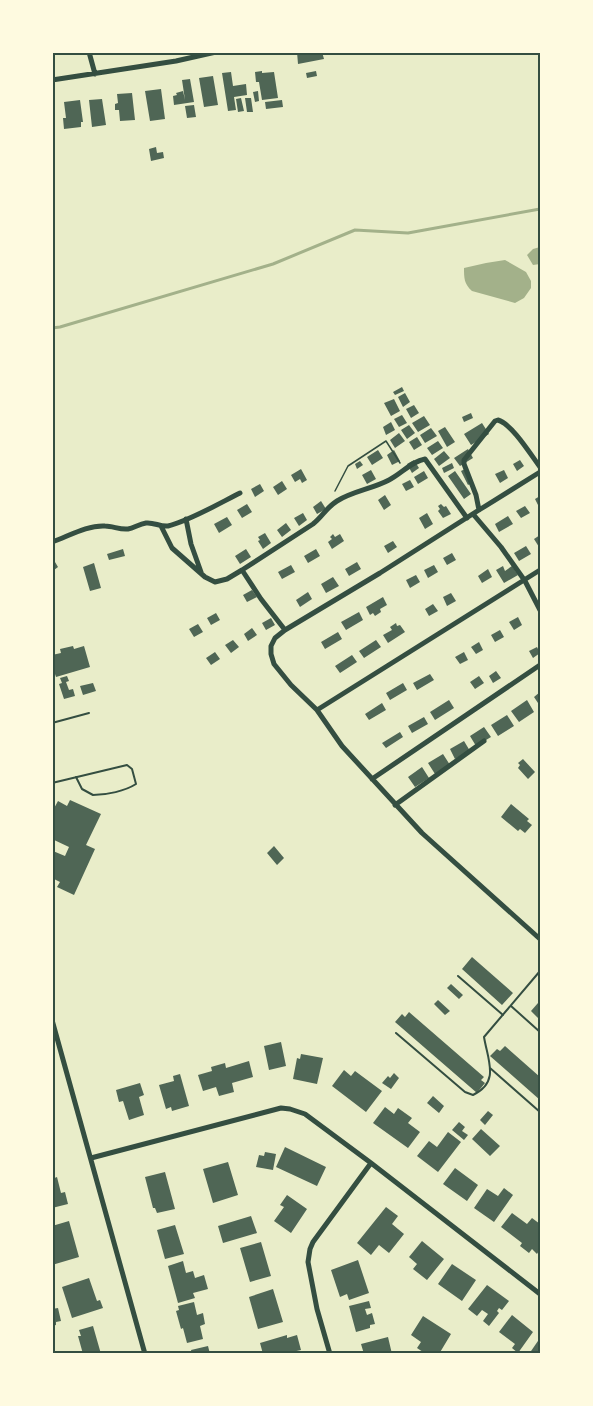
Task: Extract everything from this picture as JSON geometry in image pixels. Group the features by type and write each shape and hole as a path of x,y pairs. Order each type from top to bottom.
{"street":[{"path":"89,52 95,74"},
{"path":"52,80 176,61 216,52"},
{"path":"479,510 464,460 495,421 505,423 540,467"},
{"path":"160,526 172,548 202,574 215,582 227,579 313,524 336,501 382,483 418,460 425,459 467,518"},
{"path":"540,472 285,630 275,638 271,645 274,664 291,686 317,710 342,746 395,805 422,833 540,939"},
{"path":"52,542 105,525 126,529 146,523 168,526 240,493"},
{"path":"473,514 501,547 525,581 540,610"},
{"path":"186,519 191,544 202,574"},
{"path":"242,570 285,630"},
{"path":"317,710 540,570"},
{"path":"372,779 540,665"},
{"path":"395,805 484,741"},
{"path":"52,1020 145,1353"},
{"path":"91,1158 281,1108 290,1108 305,1114 371,1163 540,1294"},
{"path":"330,1353 317,1309 308,1262 310,1249 371,1163"}],"lane":[{"path":"52,723 89,713"},
{"path":"52,783 76,777 127,765 132,769 136,784 98,796 82,789 76,777"},
{"path":"396,1034 465,1092 473,1095 479,1092 490,1079 484,1037 540,971"},
{"path":"458,976 503,1015"},
{"path":"511,1005 540,1032"},
{"path":"490,1068 540,1112"}],"path":[{"path":"327,510 348,466 386,441 401,465 401,472"}],"shaded area":[{"path":"540,247 540,264 533,265 527,255 533,249"},
{"path":"505,260 526,272 531,281 531,288 524,298 515,303 472,291 467,286 464,268"}],"building":[{"path":"297,52 322,52 324,59 298,64"},
{"path":"262,71 262,73 274,72 278,98 262,100 255,72"},
{"path":"316,71 317,76 307,78 306,73"},
{"path":"231,72 233,86 246,84 247,95 234,97 236,110 228,111 222,73"},
{"path":"213,76 218,105 204,107 199,78"},
{"path":"190,79 194,102 174,105 173,96 177,95 176,93 183,91 185,100 182,80"},
{"path":"161,89 165,119 150,121 145,91"},
{"path":"258,91 259,101 255,102 253,92"},
{"path":"132,93 135,120 120,121 119,110 115,110 115,104 118,103 117,94"},
{"path":"241,98 244,111 238,112 236,99"},
{"path":"245,98 251,98 253,112 247,112"},
{"path":"102,99 106,125 92,127 89,100"},
{"path":"80,100 83,122 81,122 81,127 64,129 63,118 66,118 64,102"},
{"path":"282,100 283,107 266,109 265,102"},
{"path":"194,105 196,117 187,118 185,106"},
{"path":"156,147 157,153 163,152 164,158 151,161 149,149"},
{"path":"402,387 404,391 395,395 393,392"},
{"path":"405,393 410,402 403,407 398,397"},
{"path":"394,399 400,411 391,416 384,403"},
{"path":"414,405 419,413 411,418 406,409"},
{"path":"471,413 473,418 464,422 462,417"},
{"path":"402,415 407,423 399,427 394,419"},
{"path":"424,416 430,425 418,432 412,423"},
{"path":"391,422 395,430 386,435 383,427"},
{"path":"482,423 489,434 471,445 464,434"},
{"path":"409,425 415,433 407,439 401,430"},
{"path":"445,427 455,442 447,447 438,431"},
{"path":"431,428 437,436 425,443 420,435"},
{"path":"399,433 405,441 395,448 390,440"},
{"path":"417,437 422,445 414,450 409,442"},
{"path":"438,441 443,448 432,455 427,448"},
{"path":"468,449 473,458 460,466 454,458"},
{"path":"378,450 383,458 372,465 367,457"},
{"path":"394,450 400,461 392,465 387,455"},
{"path":"444,451 450,458 439,466 434,459"},
{"path":"414,460 419,468 412,473 407,464"},
{"path":"520,460 524,466 517,471 513,464"},
{"path":"360,461 363,465 357,469 355,464"},
{"path":"452,463 454,468 444,473 442,468"},
{"path":"301,469 307,480 302,483 300,479 295,482 291,475"},
{"path":"465,469 472,483 468,485 461,471"},
{"path":"371,470 376,479 367,484 362,475"},
{"path":"504,470 508,478 500,483 495,474"},
{"path":"424,471 428,478 418,484 414,477"},
{"path":"455,471 471,494 464,499 448,476"},
{"path":"410,480 414,487 406,491 402,484"},
{"path":"282,481 287,489 278,495 273,487"},
{"path":"260,484 264,491 255,497 251,489"},
{"path":"385,495 391,505 384,510 378,500"},
{"path":"540,496 540,509 535,499"},
{"path":"321,501 326,509 317,514 313,507"},
{"path":"247,504 252,512 242,518 237,510"},
{"path":"441,504 446,506 451,514 443,518 438,511 440,509 438,506"},
{"path":"525,506 530,513 521,518 516,511"},
{"path":"303,513 307,520 299,526 294,518"},
{"path":"427,513 433,524 425,529 419,518"},
{"path":"508,516 513,524 499,532 495,524"},
{"path":"227,517 232,525 219,533 214,524"},
{"path":"286,523 291,530 282,537 277,530"},
{"path":"265,533 271,543 263,549 258,537"},
{"path":"333,534 335,537 340,534 344,541 332,549 328,542 332,539 330,537"},
{"path":"540,535 540,546 539,547 534,539"},
{"path":"393,541 397,547 388,553 384,546"},
{"path":"526,546 531,554 519,561 514,553"},
{"path":"123,549 125,556 109,560 107,554"},
{"path":"246,549 251,557 240,564 235,556"},
{"path":"316,549 320,556 308,563 304,556"},
{"path":"452,553 456,560 447,565 443,558"},
{"path":"52,557 58,567 54,570 52,568"},
{"path":"357,562 361,569 349,576 345,569"},
{"path":"94,563 101,588 90,591 83,567"},
{"path":"291,565 295,572 282,579 278,572"},
{"path":"434,565 438,572 428,578 424,570"},
{"path":"503,566 505,571 512,566 518,575 504,583 496,570"},
{"path":"488,569 492,577 482,583 478,576"},
{"path":"416,575 420,582 410,588 406,580"},
{"path":"333,577 339,586 326,593 321,584"},
{"path":"252,590 257,597 247,602 243,595"},
{"path":"308,592 312,599 300,607 296,600"},
{"path":"451,593 456,601 447,606 443,597"},
{"path":"383,597 387,605 375,616 373,613 370,615 366,607"},
{"path":"433,604 438,611 429,616 425,609"},
{"path":"359,612 363,620 346,630 341,622"},
{"path":"216,613 220,620 211,625 207,618"},
{"path":"518,617 522,625 514,630 509,622"},
{"path":"271,618 275,625 266,630 262,623"},
{"path":"396,623 405,632 388,643 383,635 392,630 390,627"},
{"path":"198,624 203,632 194,637 189,629"},
{"path":"252,628 257,635 248,641 244,634"},
{"path":"500,630 504,637 495,642 491,635"},
{"path":"338,632 342,639 325,649 321,642"},
{"path":"233,640 239,647 231,653 225,645"},
{"path":"376,640 381,647 364,658 359,651"},
{"path":"479,642 483,650 476,654 471,647"},
{"path":"73,646 74,649 84,646 90,667 56,677 52,655 61,653 60,649"},
{"path":"537,647 540,653 533,658 529,651"},
{"path":"215,652 220,659 211,665 206,658"},
{"path":"464,652 468,660 460,664 455,657"},
{"path":"352,655 357,662 340,673 335,666"},
{"path":"496,671 501,678 493,683 489,676"},
{"path":"430,674 434,680 417,690 413,683"},
{"path":"67,676 69,681 66,682 69,690 73,689 75,696 64,699 59,684 62,683 60,678"},
{"path":"479,676 484,683 475,689 470,682"},
{"path":"93,683 96,691 83,695 80,686"},
{"path":"403,683 407,690 390,700 386,693"},
{"path":"540,692 540,706 534,697"},
{"path":"449,700 454,708 435,720 430,712"},
{"path":"527,700 534,712 519,722 511,711"},
{"path":"382,703 386,710 369,720 365,714"},
{"path":"507,715 514,726 498,736 491,725"},
{"path":"424,717 428,724 412,733 408,726"},
{"path":"484,727 491,737 476,746 470,736"},
{"path":"400,732 403,737 386,748 382,743"},
{"path":"464,741 470,751 455,759 450,749"},
{"path":"443,754 450,765 435,774 428,763"},
{"path":"523,759 535,772 528,779 518,768 520,765 518,763"},
{"path":"422,767 429,778 415,787 408,777"},
{"path":"70,800 101,814 86,845 95,849 74,895 57,887 60,882 52,878 53,851 65,856 69,847 52,839 52,812 58,801 67,806"},
{"path":"511,804 529,819 527,821 532,825 525,833 520,829 518,831 501,817"},
{"path":"274,846 284,858 277,865 267,853"},
{"path":"472,957 513,993 502,1005 462,969"},
{"path":"451,984 463,995 459,999 447,988"},
{"path":"438,1000 450,1011 445,1015 434,1004"},
{"path":"538,1003 540,1005 540,1020 531,1011"},
{"path":"409,1012 484,1077 481,1080 485,1083 477,1093 395,1022 402,1014 405,1017"},
{"path":"281,1042 286,1066 269,1070 264,1046"},
{"path":"505,1046 540,1077 540,1100 490,1056 497,1049 500,1051"},
{"path":"301,1054 323,1058 317,1084 293,1079 297,1058 300,1059"},
{"path":"249,1061 253,1077 232,1083 234,1092 219,1096 216,1087 203,1091 198,1075 212,1071 211,1067 225,1063 226,1068"},
{"path":"344,1070 351,1076 355,1071 382,1091 366,1112 332,1086"},
{"path":"394,1073 399,1078 391,1089 382,1083"},
{"path":"180,1074 189,1106 172,1111 171,1107 166,1109 159,1085 174,1081 173,1076"},
{"path":"140,1083 144,1095 139,1097 144,1115 129,1120 123,1101 119,1102 116,1090"},
{"path":"433,1096 444,1106 439,1113 427,1103"},
{"path":"385,1107 394,1114 398,1108 412,1118 408,1123 420,1132 408,1148 373,1123"},
{"path":"488,1111 493,1115 485,1125 480,1120"},
{"path":"459,1122 465,1127 462,1131 468,1135 464,1140 452,1130"},
{"path":"481,1129 500,1146 490,1156 472,1139"},
{"path":"448,1132 461,1142 438,1172 417,1156 429,1141 437,1147"},
{"path":"285,1147 326,1167 317,1186 276,1167"},
{"path":"265,1152 276,1154 273,1170 256,1167 259,1155 264,1156"},
{"path":"228,1162 238,1195 213,1203 203,1169"},
{"path":"455,1168 478,1185 467,1201 443,1184"},
{"path":"165,1172 175,1209 157,1213 153,1208 145,1177"},
{"path":"57,1177 61,1193 65,1192 68,1204 52,1208 52,1179"},
{"path":"504,1188 513,1195 494,1222 474,1208 487,1189 498,1196"},
{"path":"287,1195 307,1209 291,1233 274,1221 284,1207 280,1205"},
{"path":"386,1207 398,1216 392,1224 404,1234 389,1253 379,1245 371,1255 357,1243"},
{"path":"512,1213 527,1224 532,1218 540,1224 540,1249 537,1254 532,1249 529,1253 520,1246 522,1243 501,1227"},
{"path":"251,1216 257,1233 223,1243 218,1226"},
{"path":"69,1221 79,1257 52,1265 52,1226"},
{"path":"175,1225 184,1254 165,1259 157,1230"},
{"path":"422,1241 444,1259 427,1280 413,1269 417,1264 409,1257"},
{"path":"261,1242 271,1276 250,1282 240,1248"},
{"path":"358,1260 369,1293 349,1300 347,1294 340,1297 331,1270"},
{"path":"183,1261 186,1273 193,1271 195,1278 204,1275 208,1289 193,1293 195,1298 178,1303 168,1266"},
{"path":"452,1264 476,1280 462,1301 438,1284"},
{"path":"89,1278 97,1301 100,1300 103,1308 72,1318 62,1287"},
{"path":"487,1285 509,1301 502,1310 499,1308 497,1311 499,1313 489,1326 483,1321 488,1314 482,1310 477,1316 468,1309"},
{"path":"273,1289 283,1322 258,1329 249,1297"},
{"path":"369,1301 371,1308 365,1309 367,1315 372,1313 375,1324 356,1332 349,1306"},
{"path":"194,1302 197,1315 203,1313 205,1324 200,1326 203,1339 187,1343 176,1311 179,1310 178,1306"},
{"path":"58,1308 61,1321 52,1326 52,1309"},
{"path":"512,1315 533,1332 518,1353 512,1348 515,1344 499,1332"},
{"path":"423,1316 451,1334 439,1354 426,1354 417,1348 421,1342 411,1335"},
{"path":"93,1326 101,1354 83,1354 78,1336 81,1336 79,1330"},
{"path":"287,1335 287,1338 297,1335 301,1350 292,1352 292,1354 263,1354 260,1343"},
{"path":"388,1337 392,1354 364,1354 361,1344"},
{"path":"540,1338 540,1354 529,1354"},
{"path":"208,1346 210,1354 192,1354 191,1350"}],"waterway":[{"path":"52,328 273,264 355,230 408,233 540,209"}]}
